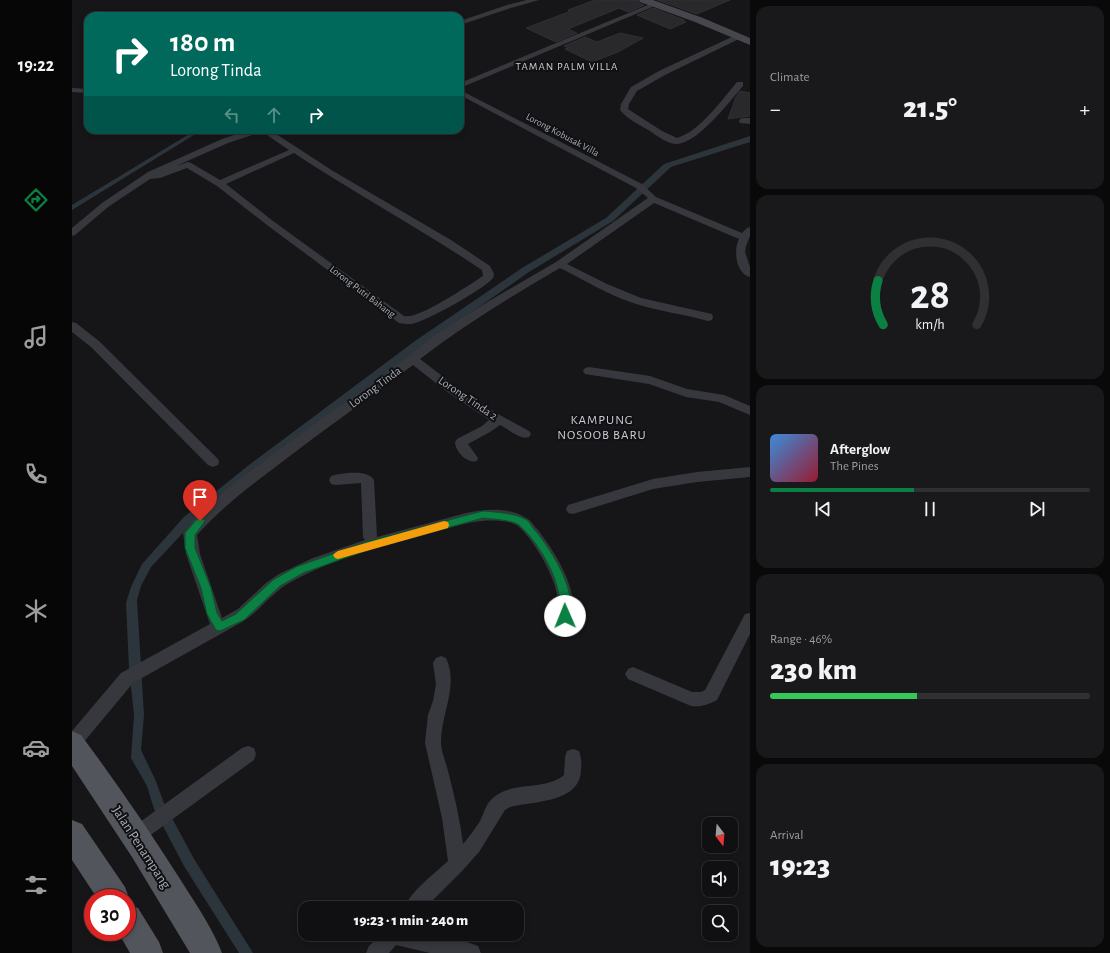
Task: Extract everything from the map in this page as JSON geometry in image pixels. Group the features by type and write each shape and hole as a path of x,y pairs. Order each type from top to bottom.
{"main road":[{"path":"644,0 750,42"},
{"name":"Jalan Penampang","path":"72,744 105,789 178,901 207,953"},
{"path":"72,834 108,889"},
{"path":"136,934 148,953"}],"street":[{"path":"464,22 509,6 536,0"},
{"path":"464,84 655,4"},
{"path":"739,37 634,89 624,104 624,110 670,140 682,140 700,128 740,84"},
{"path":"72,90 84,91"},
{"name":"Lorong Kobusak Villa","path":"464,94 639,186 650,196 747,234"},
{"name":"Lorong Putri Bahang","path":"72,232 104,205 148,176 157,176 249,134"},
{"name":"Lorong Putri Bahang","path":"184,163 220,183 265,219 361,288 400,319 407,321 417,319 455,299 488,278 489,274 486,268 271,134"},
{"path":"220,183 295,150"},
{"name":"Lorong Tinda","path":"220,627 212,614 206,588 190,548 190,533 200,521 240,487 328,420 368,393 441,337 493,303 560,264 650,196"},
{"path":"747,234 740,255 742,264 750,274"},
{"path":"560,264 618,293 647,304 708,316"},
{"path":"72,326 95,344 213,462"},
{"name":"Lorong Tinda 2","path":"413,359 450,388 492,416 525,434"},
{"path":"589,371 650,380 686,393 720,398 737,404 750,411"},
{"path":"472,458 461,445 461,442 486,429 499,419"},
{"path":"573,508 653,484 704,476 750,472"},
{"path":"336,480 364,478 367,480 370,537 372,544"},
{"path":"72,744 127,678 240,617 276,583 330,558 372,544 483,515 501,516 522,521 541,544 557,572 564,594 566,608 565,616"},
{"path":"633,674 691,699 702,700 711,695 750,619"},
{"path":"441,663 444,684 442,701 436,716 433,743 451,818 457,864"},
{"path":"136,836 248,754"},
{"path":"420,901 457,864 484,831 498,805 503,801 512,798 547,792 564,786 569,782 572,776 573,757"},
{"path":"376,953 388,941"},
{"path":"419,941 470,953"}],"shaded area":[{"path":"189,134 196,134 72,210 72,205"},
{"path":"750,136 750,142 671,167 613,221 529,272 405,359 194,521 151,567 141,586 137,600 144,715 141,750 155,779 164,803 194,859 253,953 239,953 184,866 154,809 147,786 131,758 134,715 129,668 126,603 131,587 142,564 184,517 249,465 415,341 522,268 606,218 664,164"}],"building":[{"path":"595,0 638,0 639,3 644,5 628,12 619,8 568,29 577,33 556,42 526,28 571,11 568,10"},
{"path":"657,0 730,0 697,14"},
{"path":"653,8 686,22 670,29 637,15"},
{"path":"620,33 643,38 618,52 592,62 565,49 569,48 564,46 585,37 597,42"},
{"path":"740,91 750,93 750,116 728,119 736,97"}],"slow traffic":[{"path":"338,555 444,525"}],"district":[{"name":"TAMAN PALM VILLA","path":"567,66"},
{"name":"KAMPUNG NOSOOB BARU","path":"602,426"}],"route":[{"path":"200,521 190,533 190,548 206,588 212,614 220,627 240,617 276,583 300,570 366,546 408,536 466,518 483,515 501,516 522,521 541,544 557,572 564,594 566,608 565,616"}]}
